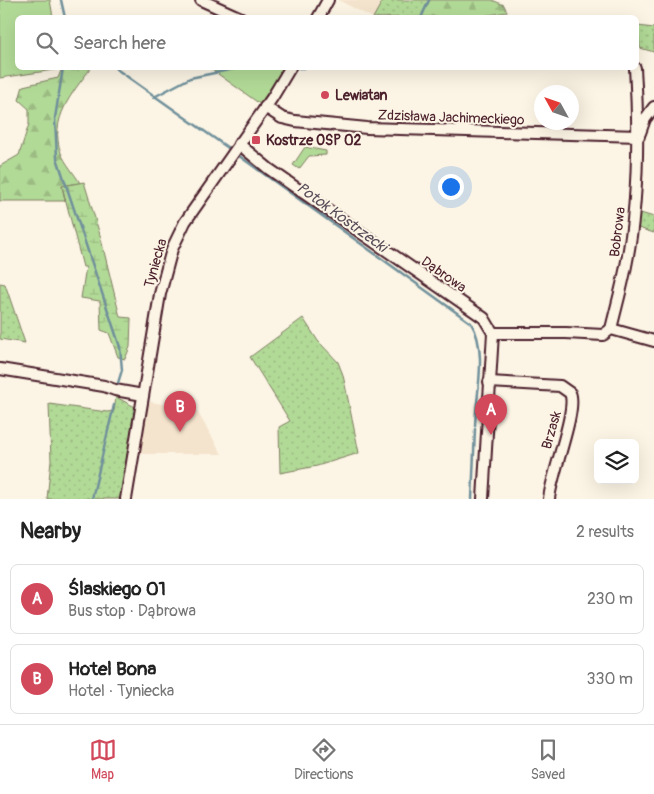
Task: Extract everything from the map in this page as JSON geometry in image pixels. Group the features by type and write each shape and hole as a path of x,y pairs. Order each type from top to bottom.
{"street":[{"path":"202,0 234,15"},
{"path":"320,15 328,0"},
{"name":"Tyniecka","path":"126,499 160,294 172,249 185,222 289,70"},
{"name":"Bobrowa","path":"611,329 626,267 631,234 635,136 635,70"},
{"name":"Zdzisława Jachimeckiego","path":"265,107 282,118 342,126 635,136"},
{"name":"Bobrowa","path":"635,136 654,107"},
{"name":"Dąbrowa","path":"235,151 269,169 484,318 493,333"},
{"path":"483,499 493,333 566,332 602,335 611,329 654,340"},
{"path":"0,369 104,386 143,395"},
{"name":"Brzask","path":"489,382 560,386 570,393 573,404 555,465 549,499"}],"shaded area":[{"path":"338,0 383,0 375,15 367,15"},
{"path":"147,401 197,411 222,454 138,454"}],"green space":[{"path":"0,0 50,0 53,15 15,15 15,70 53,70 0,78"},
{"path":"383,0 430,0 422,15 375,15"},
{"path":"430,0 492,0 504,5 507,12 489,15 422,15"},
{"path":"639,26 654,28 654,52 640,48"},
{"path":"61,70 90,70 64,107 58,129 61,153 80,183 62,186 65,201 0,201 0,166 19,155 29,124 29,109 19,100 23,86 58,78"},
{"path":"212,70 283,70 260,104"},
{"path":"305,147 326,151 326,155 309,156 299,169 293,165"},
{"path":"84,182 100,235 120,317 131,318 130,347 125,359 118,357 109,333 101,330 100,301 81,298 86,267 83,267 62,186"},
{"path":"637,212 654,217 654,233 635,227"},
{"path":"0,283 5,284 25,343 0,339"},
{"path":"303,318 318,341 338,362 343,375 359,453 317,466 280,473 279,427 290,421 250,357"},
{"path":"116,397 135,407 120,499 47,499 51,461 49,404 107,412 114,411"}],"waterway":[{"name":"Potok Kostrzecki","path":"61,0 64,15"},
{"path":"422,15 429,0"},
{"path":"63,70 55,118 57,158 120,347 122,370 118,383"},
{"name":"Potok Kostrzecki","path":"118,70 231,150"},
{"path":"154,97 190,78 229,70"},
{"name":"Potok Kostrzecki","path":"235,153 471,323 476,334 480,359 475,426"},
{"path":"92,499 114,405"},
{"name":"Potok Kostrzecki","path":"472,499 475,429"}],"place":[{"name":"Lewiatan","path":"325,95"},
{"name":"Kostrze OSP 02","path":"256,140"},
{"name":"Hotel Bona","path":"180,432"},
{"name":"Ślaskiego 01","path":"491,435"}]}
